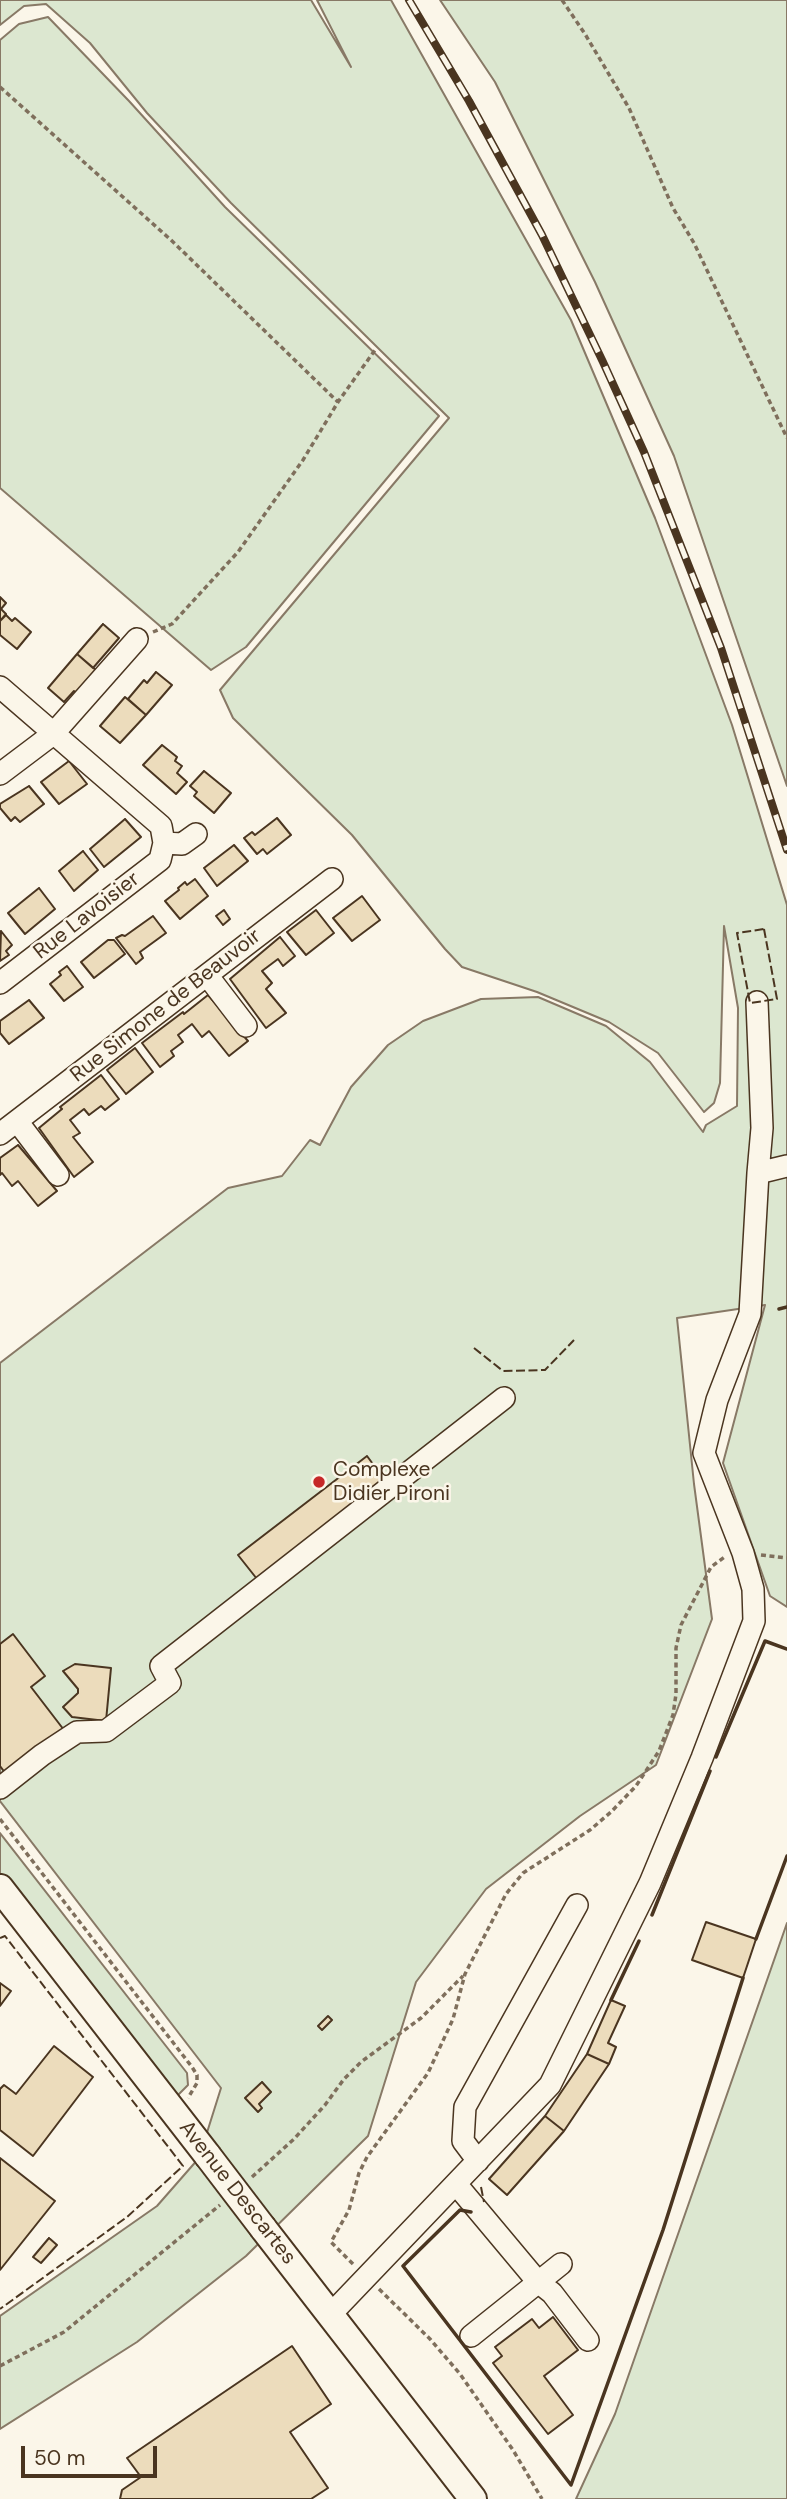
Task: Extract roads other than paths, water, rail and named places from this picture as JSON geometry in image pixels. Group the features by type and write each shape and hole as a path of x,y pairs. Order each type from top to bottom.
{"main road":[{"name":"Avenue Descartes","path":"0,1888 473,2499"}],"street":[{"path":"0,774 53,734 136,639"},
{"path":"0,687 161,826 164,843 181,844 196,834"},
{"name":"Rue Lavoisier","path":"0,983 160,860 164,843"},
{"name":"Rue Simone de Beauvoir","path":"8,1128 332,879"},
{"path":"207,975 246,1026"},
{"path":"330,2315 550,2085 650,1884 754,1621 753,1589 743,1553 704,1453 717,1400 750,1314 762,1128 757,1002"},
{"path":"8,1128 58,1175"},
{"path":"758,1173 787,1166"},
{"path":"0,1788 76,1732 106,1731 170,1683 161,1667 504,1398"},
{"path":"478,2161 463,2141 465,2107 576,1905"},
{"path":"456,2183 538,2282 552,2293 588,2340"},
{"path":"471,2336 561,2264"}],"railway":[{"path":"409,0 469,101 542,235 644,452 721,648 787,850"}],"place":[{"name":"Complexe Didier Pironi","path":"319,1482"}]}
